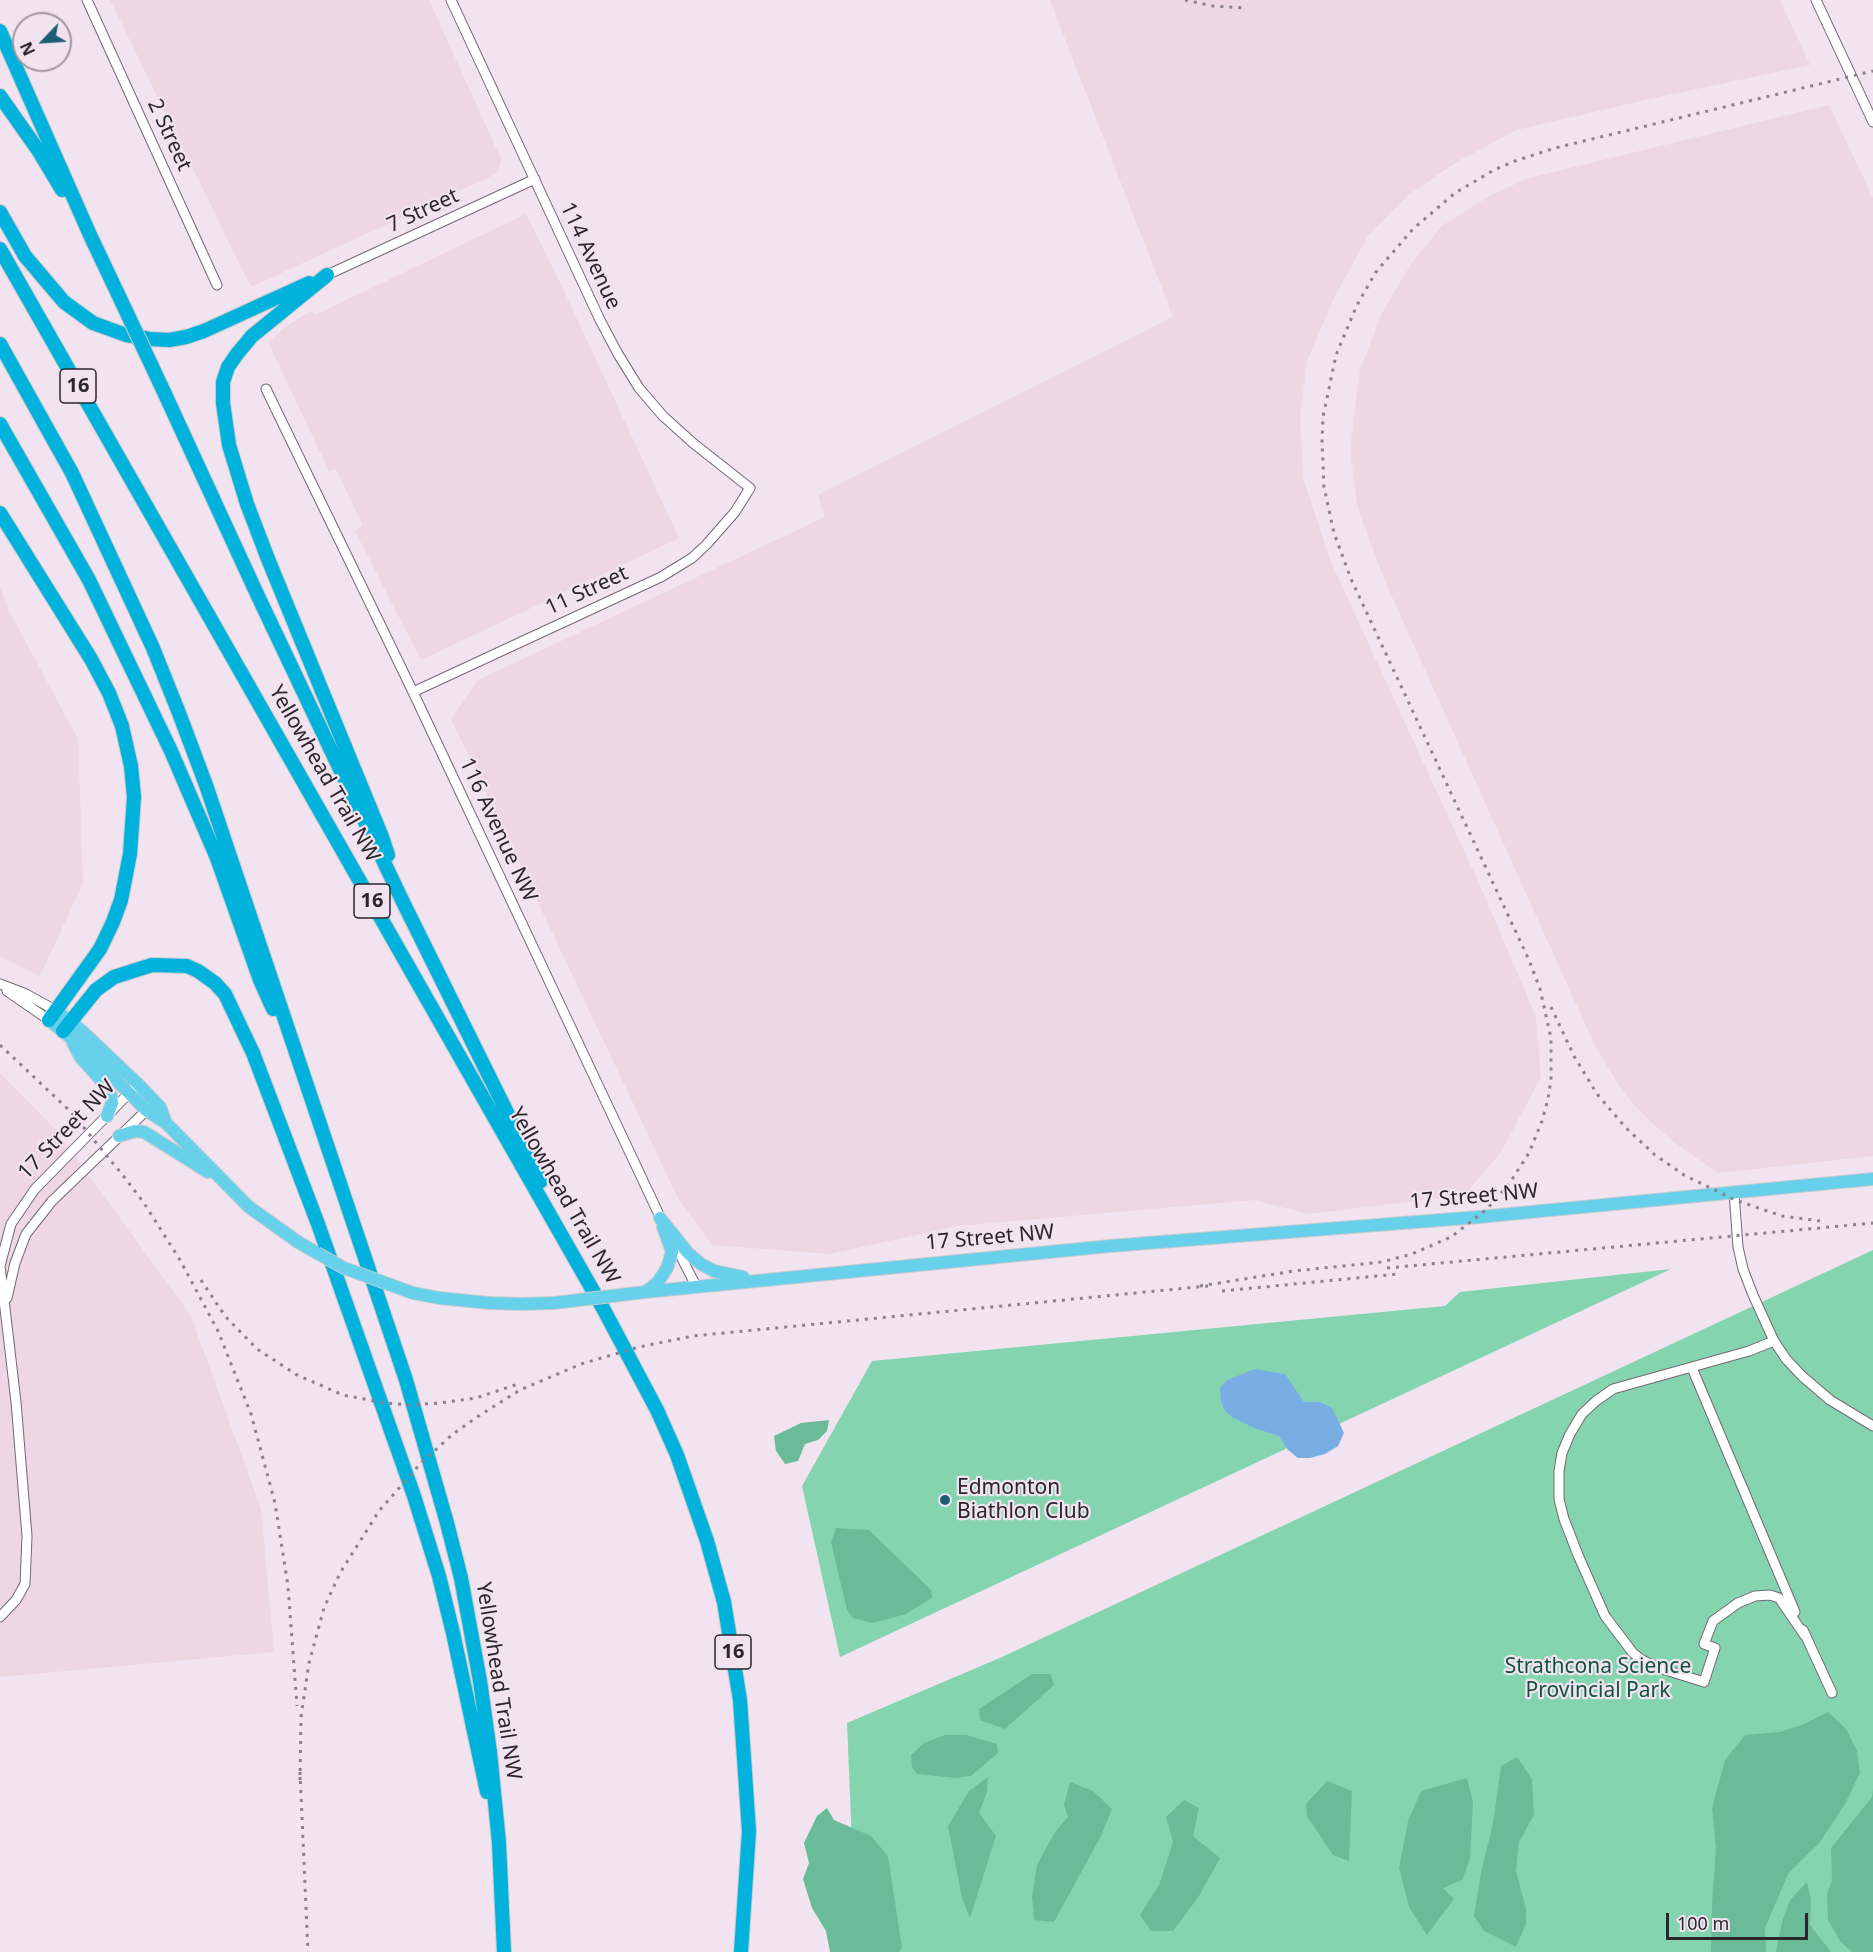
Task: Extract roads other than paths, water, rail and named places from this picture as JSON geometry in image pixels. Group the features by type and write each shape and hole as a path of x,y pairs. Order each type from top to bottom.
{"highway":[{"path":"0,31 90,235 257,594 400,898 587,1279"},
{"path":"0,96 38,150 90,235"},
{"path":"0,212 25,256 64,302 93,323 126,335 169,340 186,337 327,275"},
{"name":"Yellowhead Trail NW","path":"0,249 587,1279 637,1369 677,1455 707,1541 724,1602 740,1700 748,1794 748,1859 741,1952"},
{"path":"327,275 252,336 237,354 228,367 223,382 225,419 233,461 247,504 382,837 400,898"},
{"name":"Yellowhead Trail NW","path":"0,344 72,473 153,648 194,751 406,1380 447,1523 480,1681 499,1843 504,1947"},
{"path":"0,423 89,580 171,751 217,858 260,980 307,1085"},
{"path":"0,513 91,659 109,693 122,726 131,765 134,797 132,829 130,854 121,900 100,949 52,1015"},
{"path":"68,1030 96,990 114,977 152,965 188,966 198,970 225,994 253,1053 318,1224 414,1496 453,1632 499,1843"}],"main road":[{"name":"17 Street NW","path":"52,1015 151,1106 160,1107 167,1125 249,1207 297,1242 344,1268 413,1293 490,1303 554,1303 696,1286 1110,1246 1479,1217 1873,1179"},
{"path":"68,1030 81,1058 103,1082 111,1095 112,1102 107,1116"},
{"path":"119,1136 135,1131 154,1136 176,1153 223,1181"},
{"path":"660,1218 688,1253 701,1264 714,1271 756,1280"},
{"path":"645,1292 658,1282 667,1268 672,1252 660,1218"}],"street":[{"name":"2 Street","path":"87,0 218,285"},
{"name":"114 Avenue","path":"452,0 600,320 618,354 639,388 663,416 750,488"},
{"path":"1816,0 1873,122"},
{"name":"7 Street","path":"327,275 535,179"},
{"name":"116 Avenue NW","path":"266,389 660,1218 696,1286"},
{"name":"11 Street","path":"412,692 661,577 692,558 706,545 735,512 750,488"},
{"path":"0,985 26,994 52,1015"},
{"name":"17 Street NW","path":"0,1617 16,1600 25,1584 27,1536 16,1402 0,1266 11,1224 35,1189 134,1088"},
{"name":"17 Street NW","path":"5,1306 15,1263 26,1234 51,1201 151,1106"},
{"path":"1734,1192 1738,1247 1743,1269 1774,1341 1786,1359 1802,1376 1830,1400 1873,1426"},
{"path":"1774,1341 1692,1368 1613,1389 1582,1414 1570,1434 1562,1453 1559,1498 1578,1556 1605,1616 1633,1653 1656,1667 1704,1682 1715,1648 1704,1644 1713,1621 1738,1603 1755,1596 1770,1595 1779,1598 1805,1636"},
{"path":"1692,1368 1805,1636 1833,1693"}],"water":[{"path":"1255,1369 1285,1374 1304,1402 1320,1402 1332,1408 1344,1433 1338,1446 1325,1454 1298,1458 1288,1450 1279,1436 1254,1428 1225,1411 1221,1402 1220,1388 1227,1380"}],"railway":[{"path":"1185,0 1213,6 1247,8"},
{"path":"1200,1286 1294,1271 1382,1262 1412,1254 1451,1237 1487,1209 1509,1184 1529,1153 1548,1099 1551,1079 1551,1038 1540,989 1529,960 1351,579 1334,533 1324,487 1323,417 1336,355 1357,305 1376,272 1413,229 1455,193 1494,170 1555,148 1873,71"},
{"path":"1551,1007 1574,1056 1597,1094 1626,1128 1655,1155 1684,1175 1735,1200 1782,1216 1820,1221"},
{"path":"0,1045 71,1112 125,1178 144,1203 180,1260 218,1331 251,1414 275,1503 288,1586 297,1706"},
{"path":"1387,1268 1873,1223"},
{"path":"1222,1291 1398,1274"},
{"path":"201,1280 225,1316 257,1349 297,1375 343,1395 409,1405 476,1398 518,1384"},
{"path":"300,1780 301,1717 309,1663 324,1608 340,1573 379,1511 421,1463 453,1434 520,1390 581,1364 639,1347 693,1336 1208,1286"},
{"path":"300,1772 308,1952"}],"place":[{"name":"Edmonton Biathlon Club","path":"945,1500"}],"park label":[{"name":"Strathcona Science Provincial Park","path":"1598,1679"}]}
